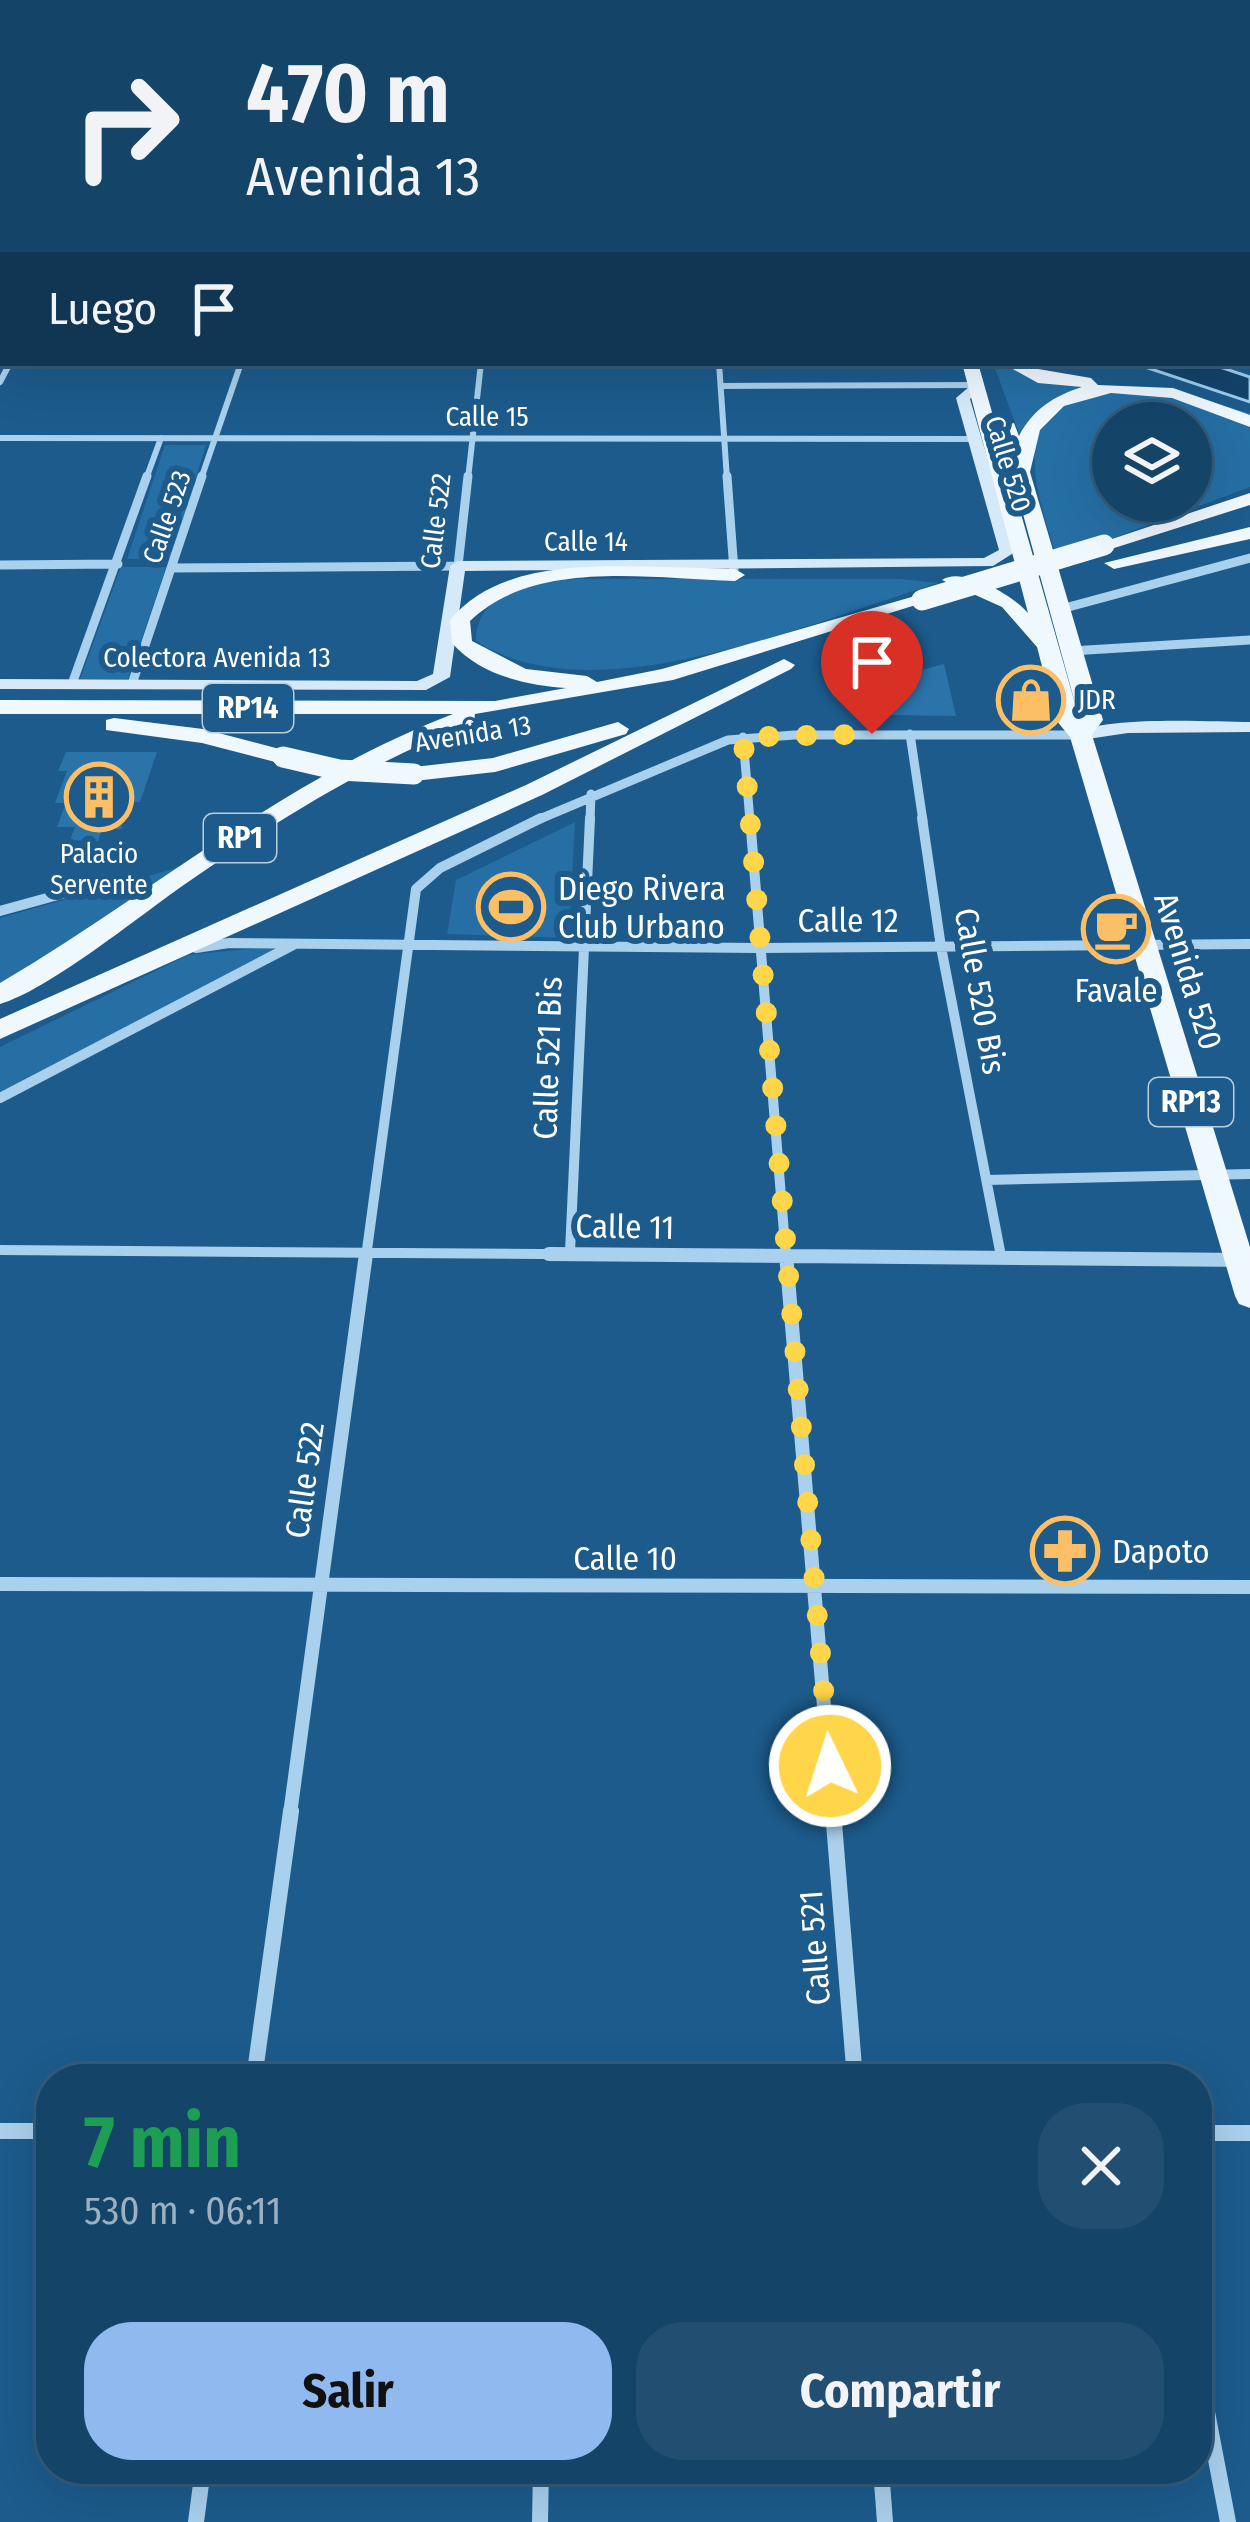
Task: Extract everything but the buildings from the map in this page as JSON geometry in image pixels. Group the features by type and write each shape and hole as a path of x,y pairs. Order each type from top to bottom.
{"main road":[{"name":"Avenida 520","path":"971,366 1062,657"},
{"name":"Avenida 520","path":"988,366 1061,609 1067,720 1081,735 1142,944 1245,1260 1250,1296"},
{"path":"1016,366 1044,379 1175,388 1250,410"},
{"path":"1022,471 1038,419 1060,401 1090,391 1177,394 1213,403 1250,422"},
{"path":"1212,507 1250,488"},
{"path":"1212,510 1250,499"},
{"path":"1110,550 1179,522"},
{"name":"RP1","path":"929,606 1110,550 1250,523"},
{"name":"RP1","path":"1110,550 1250,533"},
{"path":"665,675 583,682 513,674 476,657 462,644 458,626 465,613 491,594 541,579 734,570"},
{"path":"952,580 1009,603 1062,657"},
{"name":"Avenida 13","path":"0,721 182,732 339,770 414,774 478,768 549,752 929,606"},
{"name":"Avenida 13","path":"0,707 495,709 665,675 929,606"},
{"path":"0,1030 534,790 784,665"},
{"name":"RP1","path":"0,995 320,784 443,724 495,709"}],"street":[{"name":"Calle 523","path":"132,684 240,366"},
{"name":"Calle 522","path":"434,682 443,668 481,366"},
{"path":"719,366 734,570"},
{"path":"721,386 976,386"},
{"name":"Calle 520","path":"976,386 963,398 1006,544 1007,552 999,559"},
{"name":"Calle 15","path":"0,438 975,439"},
{"name":"Calle 523","path":"71,684 161,438"},
{"name":"Calle 14","path":"734,570 974,566 999,559"},
{"path":"1061,609 1250,559"},
{"path":"0,565 118,564"},
{"name":"Calle 14","path":"171,568 734,570 952,580"},
{"path":"1062,657 1250,640"},
{"name":"Colectora Avenida 13","path":"0,684 408,687 434,682"},
{"path":"1081,735 1128,728 1250,727"},
{"name":"Calle 520 Bis","path":"910,734 941,947 1001,1256"},
{"path":"591,794 743,737 1250,737"},
{"name":"Calle 521","path":"743,737 853,2064"},
{"name":"Calle 522","path":"256,2064 416,890 440,868 591,794"},
{"name":"Calle 521 Bis","path":"570,1252 591,794"},
{"path":"0,910 116,878"},
{"name":"Calle 12","path":"159,956 209,944 758,948 1250,944"},
{"path":"0,1098 296,944"},
{"path":"986,1180 1250,1174"},
{"name":"Calle 11","path":"0,1250 1245,1260"},
{"name":"Calle 10","path":"0,1584 1250,1587"},
{"path":"0,2131 36,2131"},
{"path":"1212,2133 1250,2133"},
{"path":"1212,2438 1228,2522"},
{"path":"196,2522 200,2484"},
{"path":"540,2522 541,2484"},
{"path":"882,2484 885,2522"}],"shaded area":[{"path":"994,366 1060,385 1165,389 1189,396 1077,391 1021,439"},
{"path":"1142,366 1217,366 1250,377 1250,402"},
{"path":"1100,393 1181,397 1193,402 1092,402 1092,522 1156,522 1108,540 1054,549 1037,483 1037,440 1044,421 1059,406"},
{"path":"1212,402 1250,413 1250,418 1212,403"},
{"path":"1212,410 1250,428 1250,487 1212,501"},
{"path":"165,445 206,445 171,558 127,559"},
{"path":"121,567 166,567 128,679 80,679"},
{"path":"576,579 938,583 768,638 641,667 580,670 524,662 476,641 479,624 497,600 526,587"},
{"name":"Diego Rivera Club Urbano","path":"575,822 569,938 447,934 456,880"},
{"path":"180,867 22,973 0,984 0,918"},
{"path":"296,944 0,1095 0,1047 188,955"}],"place":[{"name":"JDR","path":"1031,700"},
{"name":"Palacio Servente","path":"99,797"},
{"name":"Diego Rivera Club Urbano","path":"511,907"},
{"name":"Favale","path":"1116,929"},
{"name":"Dapoto","path":"1065,1551"}],"route":[{"path":"830,1766 743,737 872,734"}]}
